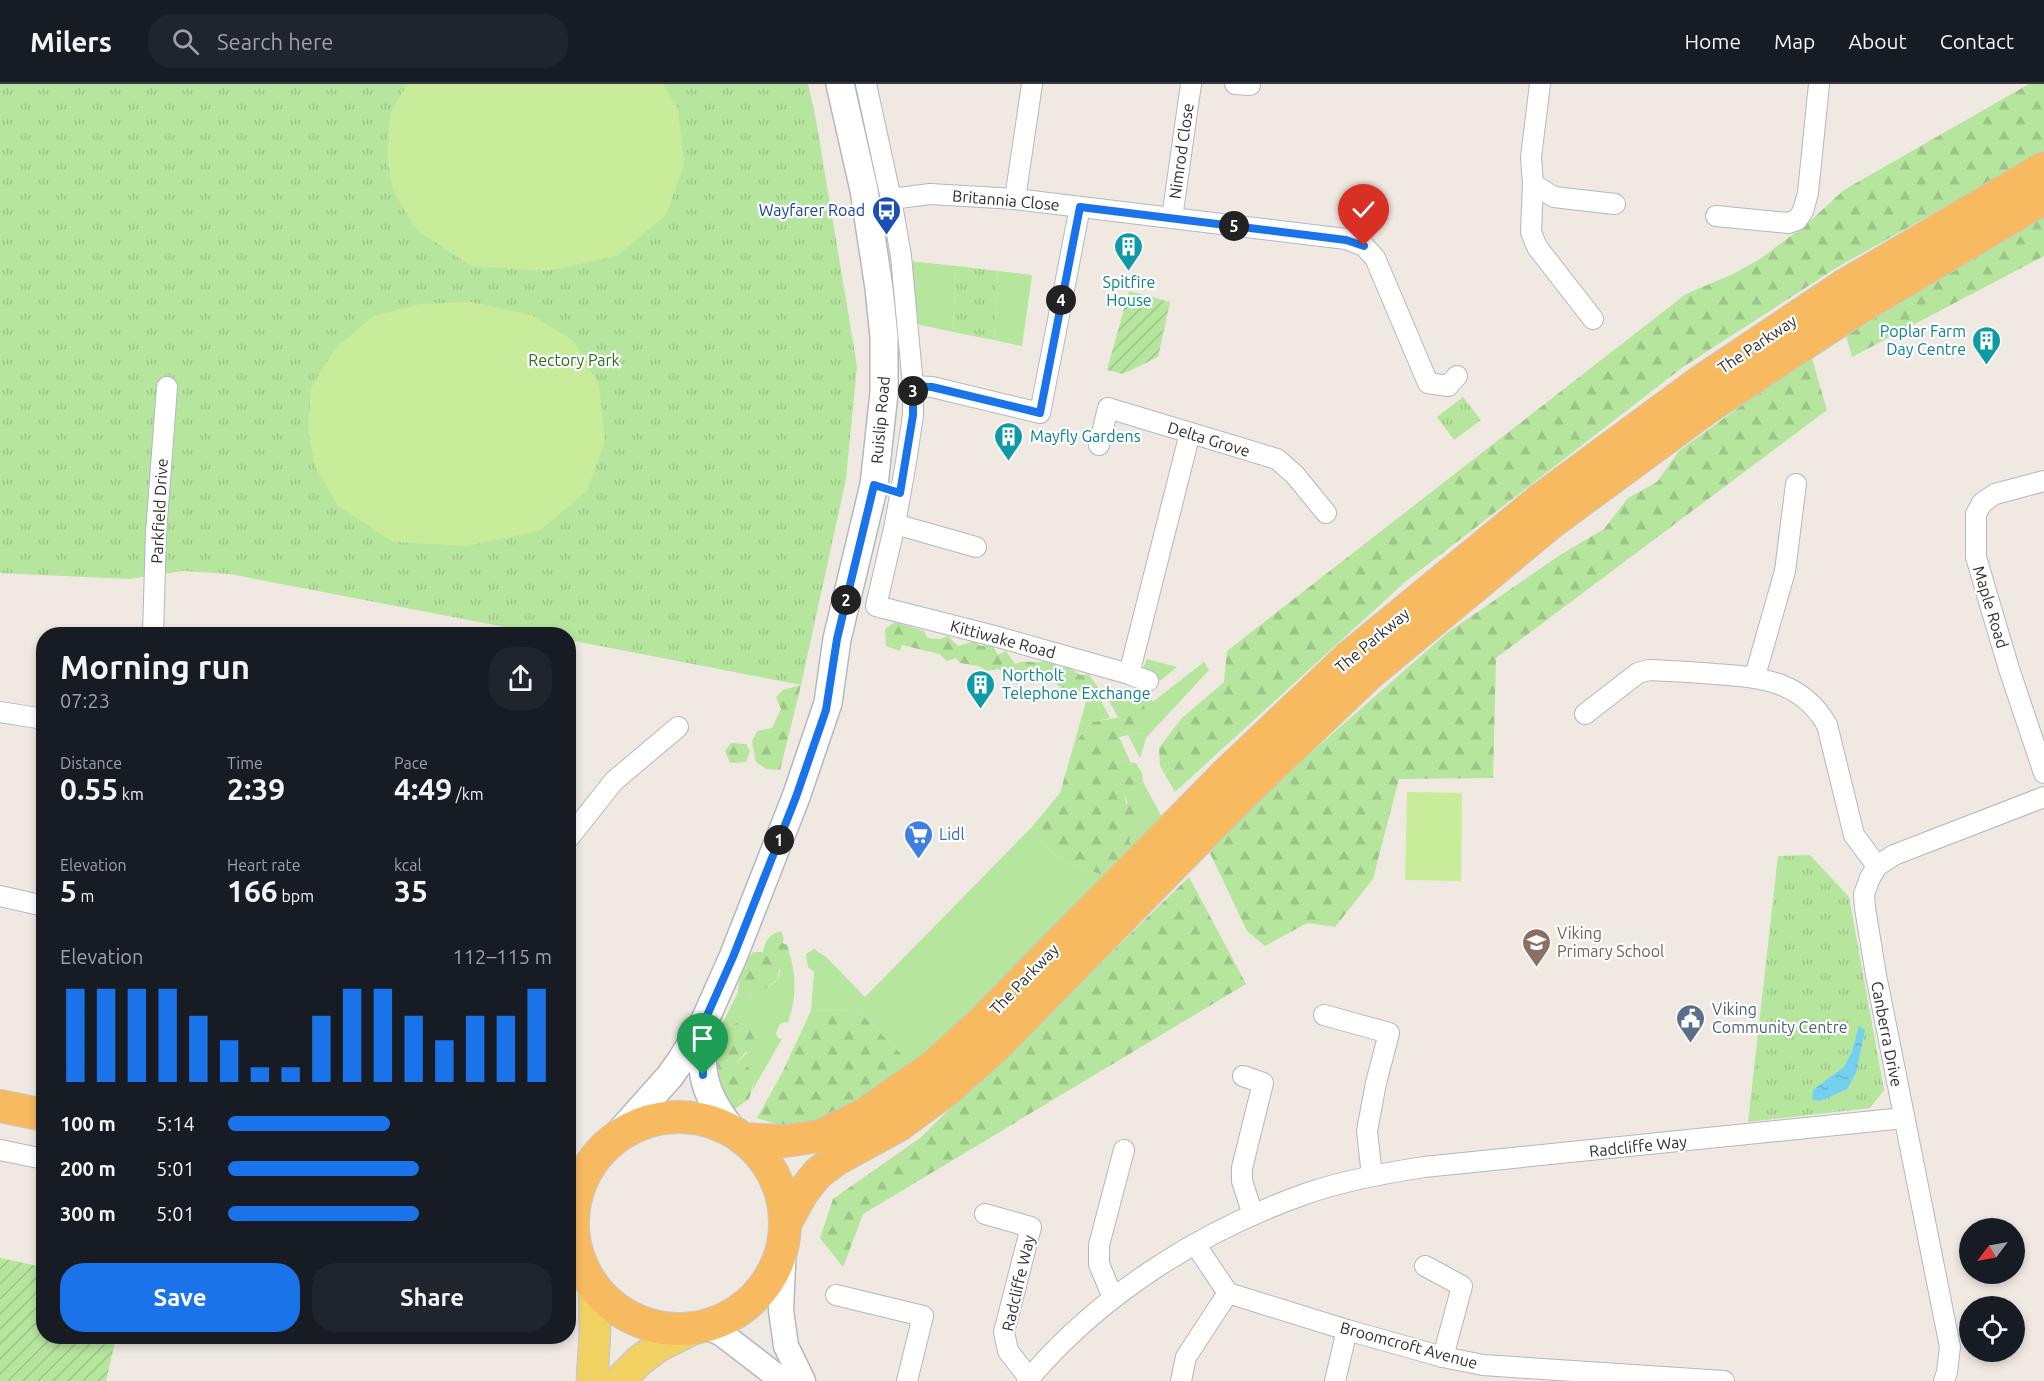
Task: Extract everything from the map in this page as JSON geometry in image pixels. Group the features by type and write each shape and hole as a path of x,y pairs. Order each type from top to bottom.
{"highway":[{"name":"The Parkway","path":"739,1136 785,1141 820,1136 866,1114 933,1066 1148,871 1234,784 1348,658 1540,500 1700,381 1845,285 2044,168"},
{"name":"The Parkway","path":"1234,784 1552,522 1707,408 1854,311 2044,198"},
{"name":"The Parkway","path":"785,1233 802,1192 818,1173 837,1158 899,1125 948,1089 995,1047 1148,871"},
{"path":"0,1106 36,1113"},
{"path":"576,1169 637,1126 663,1118 691,1118 713,1123 739,1136 753,1147 768,1165 784,1204 785,1233 774,1271 758,1295 735,1314 700,1327 672,1329 645,1324 621,1312 602,1296 584,1273 576,1243"},
{"path":"0,1125 36,1132"},
{"path":"576,1201 583,1178 605,1149"}],"main road":[{"name":"Ruislip Road","path":"605,1149 670,1076 705,1020 733,957 796,797 826,710 837,639 874,485 884,393 883,327 879,288 864,190 840,84"},
{"name":"Ruislip Road","path":"705,1020 702,1041 703,1075 712,1103 739,1136"},
{"path":"584,1273 595,1331 592,1381"},
{"path":"620,1381 640,1360 659,1346 700,1327"}],"street":[{"path":"866,84 901,256 913,386 913,415 895,524 976,547"},
{"path":"1015,199 1032,84"},
{"name":"Nimrod Close","path":"1172,218 1191,84"},
{"path":"1539,84 1531,157 1533,184 1531,231 1537,247 1593,319"},
{"path":"1716,216 1788,223 1797,220 1803,211 1808,193 1819,84"},
{"path":"1533,184 1554,197 1615,204"},
{"name":"Britannia Close","path":"891,199 930,194 1015,199 1346,240 1364,246 1375,258 1428,383 1448,386 1457,376"},
{"path":"913,386 932,387 1040,413 1080,207"},
{"name":"Parkfield Drive","path":"153,627 156,532 167,387"},
{"name":"Delta Grove","path":"1099,445 1108,408 1277,459 1295,475 1326,513"},
{"path":"1130,674 1190,433"},
{"name":"Maple Road","path":"2044,481 1995,494 1982,503 1976,514 1976,556 2009,669 2037,729 2044,773"},
{"path":"1755,676 1785,571 1796,484"},
{"path":"874,485 900,493"},
{"name":"Kittiwake Road","path":"895,524 876,606 998,637 1148,681"},
{"path":"1586,714 1638,674 1649,670 1755,676 1787,686 1807,698 1827,725 1854,835 1877,867 1894,855 2044,797"},
{"path":"0,712 36,718"},
{"path":"576,829 614,781 678,726"},
{"name":"Canberra Drive","path":"1877,867 1864,894 1865,908 1950,1347 1944,1381"},
{"path":"0,896 36,904"},
{"path":"1324,1015 1389,1033 1367,1131 1372,1176"},
{"path":"1243,1076 1263,1083 1242,1168 1242,1181 1252,1215"},
{"name":"Radcliffe Way","path":"985,1214 1031,1227 1004,1332 1008,1351 1028,1380 1070,1334 1113,1298 1195,1244 1252,1215 1310,1192 1372,1176 1424,1167 1904,1118"},
{"path":"0,1150 36,1157"},
{"path":"1113,1298 1099,1264 1099,1245 1124,1150"},
{"path":"785,1233 781,1310 786,1346 803,1381"},
{"path":"1181,1381 1185,1357 1228,1293 1195,1244"},
{"path":"1425,1266 1462,1286 1443,1357"},
{"name":"Broomcroft Avenue","path":"1228,1293 1443,1357 1481,1373 1724,1381"},
{"path":"836,1295 922,1316 907,1381"},
{"path":"700,1327 722,1335 783,1381"},
{"path":"1335,1381 1347,1330"}],"green space":[{"name":"Rectory Park","path":"0,84 808,84 857,366 846,479 801,685 576,641 576,627 505,627 230,574 183,571 129,579 0,573"},
{"path":"407,84 663,84 678,109 684,165 666,215 617,256 546,271 471,266 417,230 393,191 387,156 390,113"},
{"path":"2029,84 2044,84 2044,151 1836,268 1683,367 1405,582 1175,792 1160,766 1159,748 1181,719 1224,682 1227,651 1686,294 1733,274 1760,259 1809,222 1844,190"},
{"path":"2044,216 2044,256 1852,357 1845,332"},
{"path":"908,261 956,266 953,332 913,323"},
{"path":"956,266 998,271 994,340 953,332"},
{"path":"998,271 1032,275 1022,346 994,340"},
{"path":"1129,291 1170,302 1158,357 1123,374 1107,370"},
{"path":"471,302 531,315 573,340 599,385 605,441 587,491 539,531 467,546 393,542 338,506 315,466 308,431 311,388 334,350 373,316 420,304"},
{"path":"1811,355 1827,410 1496,658 1493,778 1399,779 1373,879 1335,927 1307,923 1265,946 1247,931 1210,853 1247,809 1447,633 1560,555 1604,529 1628,498 1657,482 1679,451"},
{"path":"1463,397 1481,420 1454,440 1437,417"},
{"path":"895,622 924,631 927,638 940,639 948,636 958,646 975,641 980,646 992,645 998,655 1006,651 1015,664 1050,660 1057,665 1058,670 1067,666 1080,675 1089,674 1098,688 1096,691 1084,689 1080,692 1076,688 1060,687 1054,680 1044,683 1038,677 1035,679 1012,671 1006,674 998,669 987,671 979,666 960,663 956,658 947,661 939,654 902,645 900,651 886,646 885,629"},
{"path":"1147,659 1177,667 1161,680 1152,678 1152,675 1143,668"},
{"path":"1204,662 1209,670 1146,738 1140,758 1128,735 1143,732 1122,717 1118,717 1106,696 1108,688 1154,701"},
{"path":"801,685 780,770 766,769 756,762 752,742 757,731 772,728 781,709 776,697 783,690"},
{"path":"1089,691 1096,691 1110,718 1092,722 1074,744"},
{"path":"1128,705 1144,706 1147,721 1142,732 1119,737 1107,751 1122,762 1136,763 1142,773 1143,782 1124,792 1126,803 1134,806 1134,823 1129,841 1136,853 1112,878 1070,864 1053,854 1032,827 1060,793 1074,744 1092,722 1122,717"},
{"path":"1119,737 1131,763 1122,762 1106,751"},
{"path":"731,743 746,744 750,751 746,762 730,763 725,751"},
{"path":"1143,782 1163,819 1136,853 1128,841 1134,823 1124,792"},
{"path":"1407,792 1462,793 1461,881 1405,880"},
{"path":"1032,827 1053,854 1070,864 1112,878 917,1070 857,1010 811,1011 814,972 823,964 823,955 865,997"},
{"path":"1810,855 1849,897 1884,1090 1870,1108 1748,1122 1778,856"},
{"path":"1189,877 1246,984 863,1214 843,1267 820,1238 833,1199 920,1138"},
{"path":"781,931 784,939 782,943 788,945 789,952 784,957 789,960 789,964 779,970 778,979 761,992 748,998 738,992 744,966 753,952 763,952 768,938"},
{"path":"814,949 823,955 823,964 814,972 808,967 806,954"},
{"path":"789,952 794,979 791,1014 788,1023 780,1024 776,1033 778,1038 782,1039 752,1091 755,1077 748,1067 734,1065 747,1053 736,1023 719,1031 738,992 749,998 773,984 778,979 782,962"},
{"path":"857,1010 917,1070 852,1113 794,1130 757,1118 782,1073 811,1011"},
{"path":"736,1023 749,1024 755,1042 735,1064 748,1067 755,1077 749,1099 735,1109 720,1086 716,1046 719,1031"},
{"path":"0,1258 36,1266 36,1344 114,1344 106,1381 0,1381"}],"water":[{"path":"1859,1026 1865,1030 1856,1073 1847,1089 1820,1101 1812,1099 1813,1090 1844,1067 1852,1052"}],"place":[{"name":"Wayfarer Road","path":"886,236"},
{"name":"Spitfire House","path":"1129,272"},
{"name":"Poplar Farm Day Centre","path":"1987,366"},
{"name":"Mayfly Gardens","path":"1009,462"},
{"name":"Northolt Telephone Exchange","path":"981,710"},
{"name":"Lidl","path":"918,860"},
{"name":"Viking Primary School","path":"1536,968"},
{"name":"Viking Community Centre","path":"1691,1044"}],"route":[{"path":"703,1075 702,1041 705,1020 733,957 796,797 826,710 837,639 874,485 900,493 913,415 913,386 932,387 1040,413 1080,207 1346,240 1364,246"}]}
